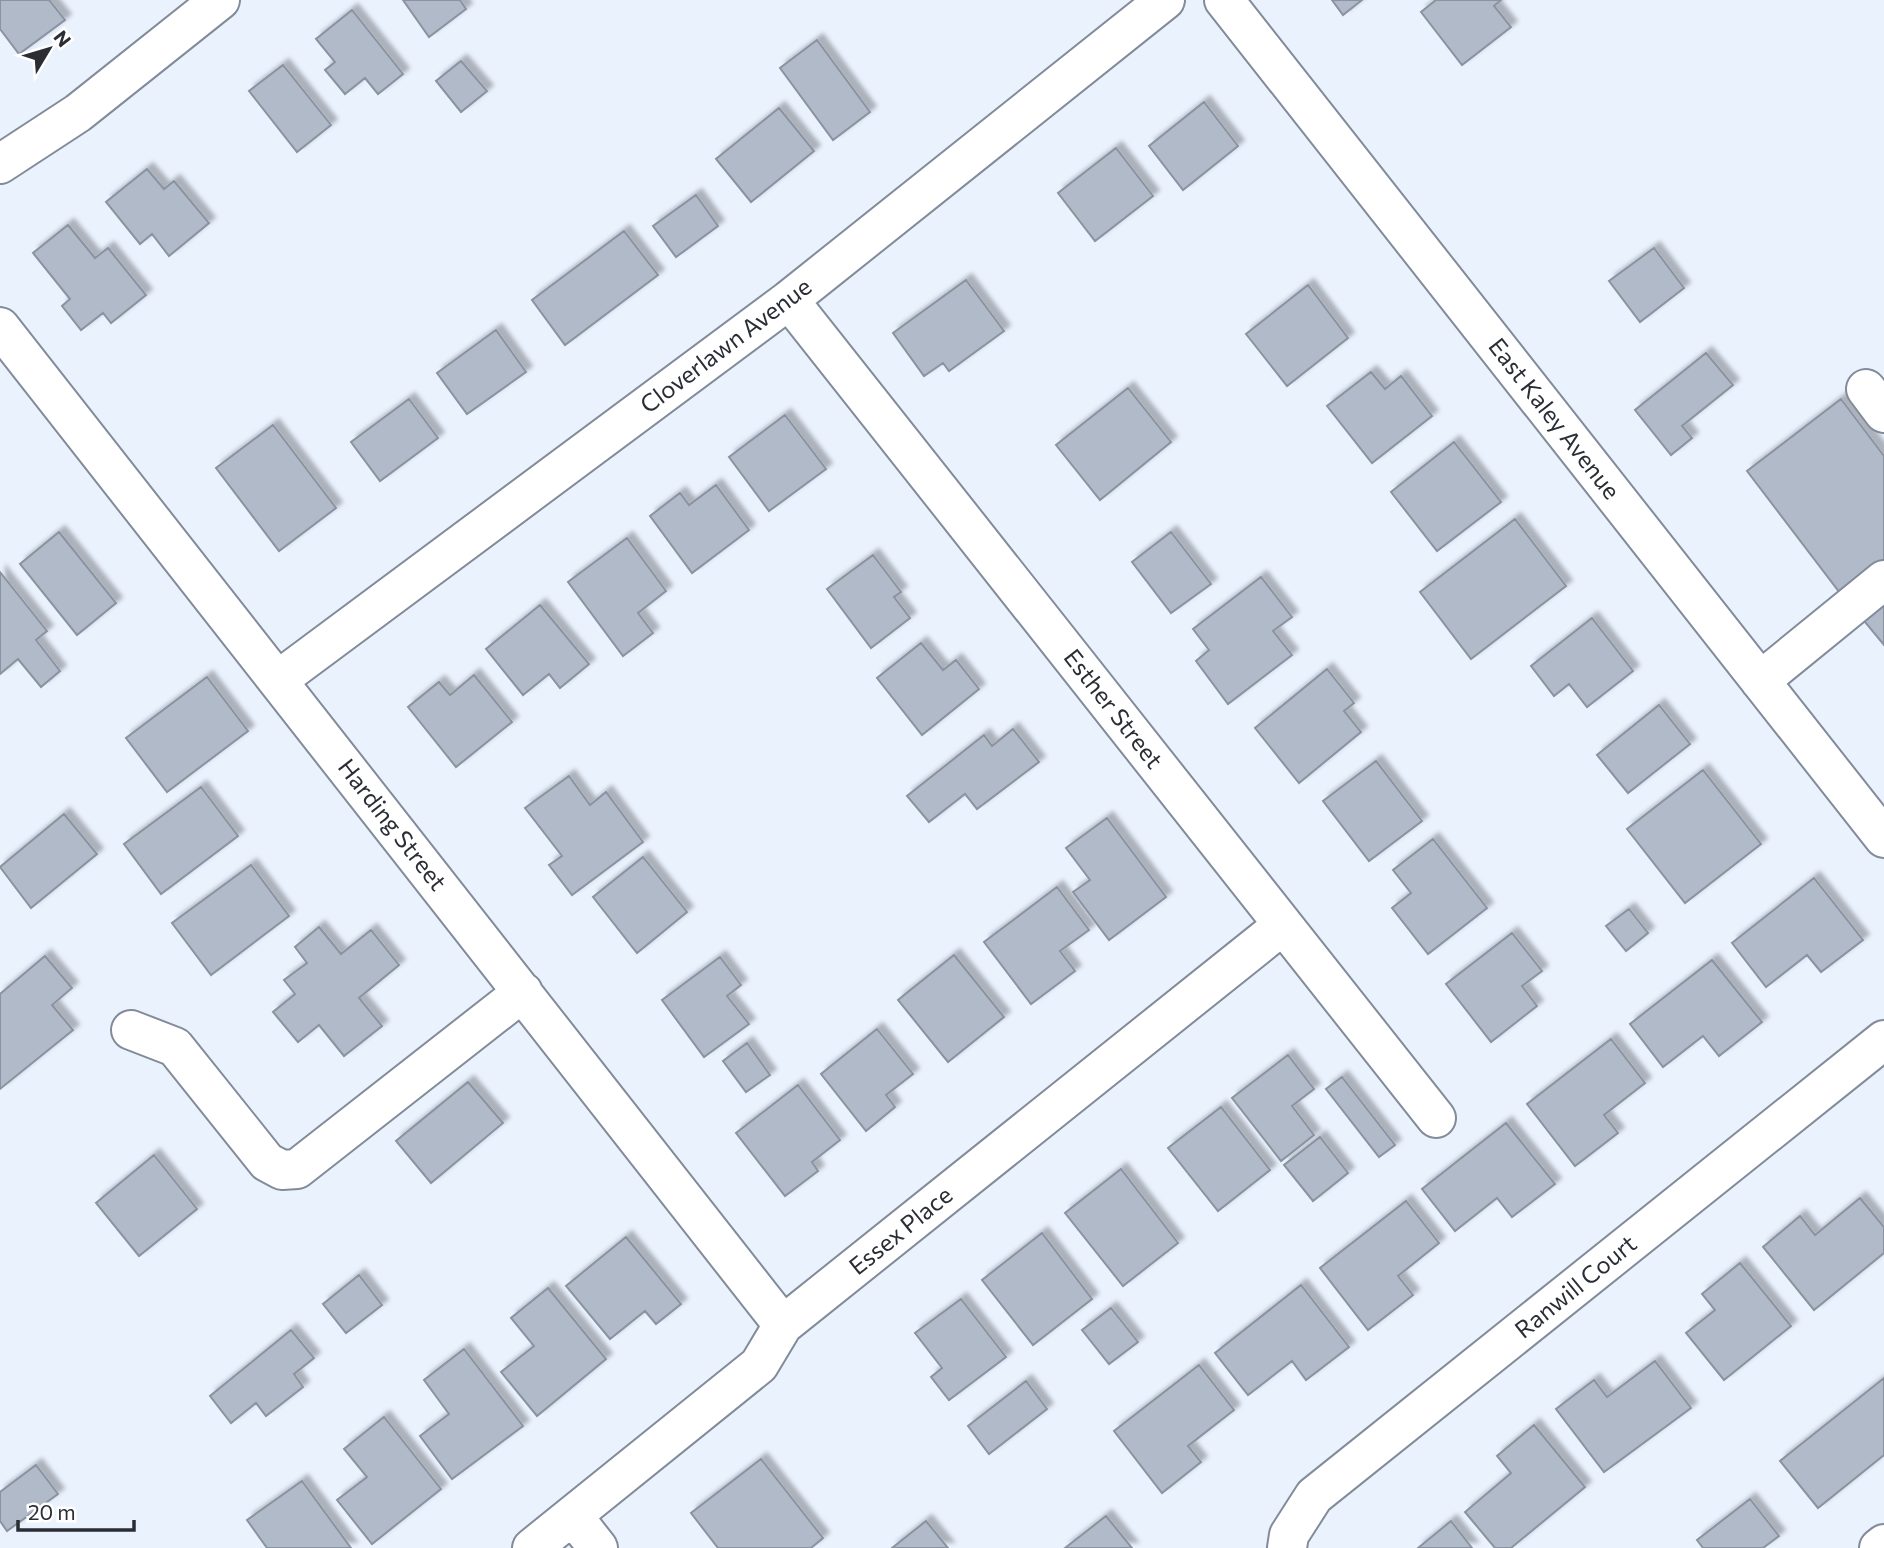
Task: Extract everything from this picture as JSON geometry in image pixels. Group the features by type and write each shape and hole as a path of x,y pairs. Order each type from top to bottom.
{"street":[{"name":"Cloverlawn Avenue","path":"278,680 789,300 1165,0"},
{"name":"East Kaley Avenue","path":"1224,0 1884,838"},
{"path":"0,164 78,113 211,3"},
{"name":"Esther Street","path":"789,300 1436,1118"},
{"name":"Harding Street","path":"0,327 783,1325"},
{"path":"1760,681 1884,580"},
{"name":"Essex Place","path":"532,1548 759,1365 783,1325 1283,925"},
{"path":"131,1030 174,1047 267,1162 282,1170 297,1169 523,992"},
{"name":"Ranwill Court","path":"1287,1548 1289,1535 1314,1496 1884,1041"},
{"path":"573,1516 598,1548"},
{"path":"1879,1548 1884,1544"}],"building":[{"path":"0,0 49,0 65,20 19,54 0,29"},
{"path":"403,0 460,0 466,9 429,37"},
{"path":"1332,0 1362,0 1343,15"},
{"path":"1436,0 1501,0 1494,6 1511,27 1462,65 1421,12"},
{"path":"352,10 403,74 378,94 365,78 345,94 325,70 335,62 316,39"},
{"path":"817,40 870,112 833,140 780,68"},
{"path":"461,61 487,91 461,112 436,81"},
{"path":"283,65 331,125 297,152 249,91"},
{"path":"1204,102 1238,146 1183,190 1149,146"},
{"path":"779,108 814,151 751,202 716,159"},
{"path":"1116,148 1153,196 1095,241 1058,193"},
{"path":"147,169 164,189 174,181 209,223 169,256 152,234 140,244 106,202"},
{"path":"696,195 718,226 676,257 653,226"},
{"path":"68,225 95,258 108,248 146,295 111,323 103,313 81,330 62,306 70,299 33,253"},
{"path":"624,231 658,275 565,345 532,300"},
{"path":"1654,248 1684,288 1640,322 1609,281"},
{"path":"966,280 1004,331 949,371 943,363 924,376 893,333"},
{"path":"1308,285 1348,338 1287,386 1246,334"},
{"path":"496,330 526,372 467,414 437,373"},
{"path":"1706,353 1733,385 1682,426 1692,438 1671,455 1635,410"},
{"path":"1371,372 1385,389 1401,376 1432,416 1372,463 1327,406"},
{"path":"1128,388 1171,442 1100,500 1056,445"},
{"path":"409,399 438,438 380,481 351,442"},
{"path":"1841,399 1884,456 1884,559 1840,593 1747,471"},
{"path":"785,415 826,469 769,511 729,457"},
{"path":"273,425 336,508 279,551 216,468"},
{"path":"1454,442 1501,502 1437,551 1391,492"},
{"path":"716,485 749,530 692,573 650,516 680,493 689,505"},
{"path":"1515,519 1566,586 1471,659 1420,592"},
{"path":"59,532 116,603 77,635 20,564"},
{"path":"1171,532 1211,584 1171,613 1132,562"},
{"path":"627,538 666,591 638,613 653,633 623,656 568,582"},
{"path":"873,555 901,592 894,597 910,618 871,648 827,589"},
{"path":"0,572 47,631 36,640 60,671 41,687 18,659 0,674"},
{"path":"1261,577 1292,617 1273,631 1292,655 1228,704 1196,661 1209,650 1193,629"},
{"path":"1884,597 1884,645 1860,616"},
{"path":"540,605 589,664 560,688 549,674 523,695 486,649"},
{"path":"1592,618 1633,671 1587,707 1569,684 1554,696 1531,666"},
{"path":"921,643 943,670 956,660 979,689 922,735 877,678"},
{"path":"1327,669 1354,703 1344,711 1361,732 1299,783 1255,728"},
{"path":"474,675 512,722 456,767 408,707 439,682 450,695"},
{"path":"207,677 248,731 167,792 126,738"},
{"path":"1659,705 1690,744 1628,793 1597,755"},
{"path":"1013,729 1039,762 977,809 965,794 929,822 907,796 984,735 992,746"},
{"path":"1376,761 1422,821 1369,861 1323,801"},
{"path":"1703,770 1761,844 1685,903 1627,829"},
{"path":"569,776 590,805 606,792 643,842 572,895 549,865 562,856 525,808"},
{"path":"201,787 238,836 161,894 124,844"},
{"path":"64,814 97,854 31,908 0,867"},
{"path":"1107,818 1166,897 1109,940 1073,892 1090,880 1066,848"},
{"path":"1433,839 1487,908 1428,954 1392,908 1411,893 1393,870"},
{"path":"643,857 687,912 637,953 593,897"},
{"path":"251,865 289,916 211,975 172,923"},
{"path":"1814,878 1863,940 1821,972 1807,955 1766,987 1732,943"},
{"path":"1057,887 1089,930 1060,951 1075,971 1031,1004 984,942"},
{"path":"1629,909 1648,933 1626,951 1606,926"},
{"path":"319,927 341,954 371,930 399,965 359,998 382,1026 344,1056 319,1025 298,1042 273,1012 295,994 284,980 307,963 295,947"},
{"path":"1512,933 1542,971 1522,986 1537,1006 1491,1042 1446,984"},
{"path":"954,955 1004,1017 948,1062 898,1000"},
{"path":"45,956 72,988 52,1005 73,1030 0,1089 0,994"},
{"path":"720,957 741,985 727,996 749,1024 704,1057 662,1000"},
{"path":"1712,960 1762,1022 1719,1056 1703,1036 1663,1067 1630,1024"},
{"path":"877,1029 913,1074 886,1095 895,1107 866,1131 821,1074"},
{"path":"1611,1039 1645,1083 1604,1115 1618,1133 1575,1166 1527,1104"},
{"path":"747,1043 770,1075 746,1092 723,1061"},
{"path":"1288,1055 1314,1089 1292,1106 1314,1135 1281,1161 1232,1098"},
{"path":"1342,1077 1395,1145 1379,1157 1326,1089"},
{"path":"468,1082 503,1123 431,1183 396,1141"},
{"path":"798,1085 840,1140 812,1162 818,1171 785,1196 736,1133"},
{"path":"1221,1107 1270,1170 1218,1211 1168,1148"},
{"path":"1506,1123 1555,1184 1512,1217 1497,1198 1455,1231 1422,1189"},
{"path":"1320,1137 1348,1173 1313,1201 1284,1165"},
{"path":"154,1155 197,1209 139,1256 96,1203"},
{"path":"1121,1169 1178,1243 1123,1286 1065,1213"},
{"path":"1860,1198 1884,1227 1884,1253 1814,1310 1763,1247 1800,1216 1815,1235"},
{"path":"1406,1201 1439,1243 1398,1276 1413,1295 1368,1330 1320,1268"},
{"path":"1042,1233 1092,1299 1033,1345 982,1280"},
{"path":"626,1237 681,1304 656,1324 645,1311 610,1339 566,1286"},
{"path":"1740,1263 1791,1326 1724,1380 1686,1333 1715,1310 1702,1294"},
{"path":"359,1275 382,1305 346,1333 323,1304"},
{"path":"1301,1285 1349,1347 1306,1380 1292,1361 1248,1395 1215,1353"},
{"path":"548,1288 606,1359 537,1416 501,1372 534,1346 511,1318"},
{"path":"961,1299 1006,1357 949,1400 931,1377 942,1368 915,1333"},
{"path":"1111,1308 1138,1342 1109,1364 1082,1330"},
{"path":"291,1330 314,1358 294,1374 303,1387 266,1416 256,1403 231,1423 210,1396"},
{"path":"464,1349 523,1426 452,1479 420,1436 449,1414 424,1380"},
{"path":"1655,1361 1691,1408 1604,1472 1556,1409 1594,1380 1607,1397"},
{"path":"1199,1365 1234,1410 1188,1446 1201,1462 1162,1493 1114,1431"},
{"path":"1884,1378 1884,1455 1818,1508 1780,1461"},
{"path":"1026,1381 1047,1409 989,1454 968,1426"},
{"path":"384,1417 441,1489 372,1544 337,1500 367,1477 344,1449"},
{"path":"1534,1425 1585,1487 1511,1548 1495,1548 1465,1512 1511,1473 1497,1456"},
{"path":"761,1459 823,1538 811,1548 718,1548 691,1513"},
{"path":"36,1465 58,1494 7,1531 0,1521 0,1492"},
{"path":"302,1481 351,1548 267,1548 247,1520"},
{"path":"1750,1499 1779,1536 1763,1548 1703,1548 1697,1540"},
{"path":"1106,1516 1132,1548 1065,1548"},
{"path":"926,1521 948,1548 892,1548"},
{"path":"1451,1521 1472,1548 1418,1548"}]}
